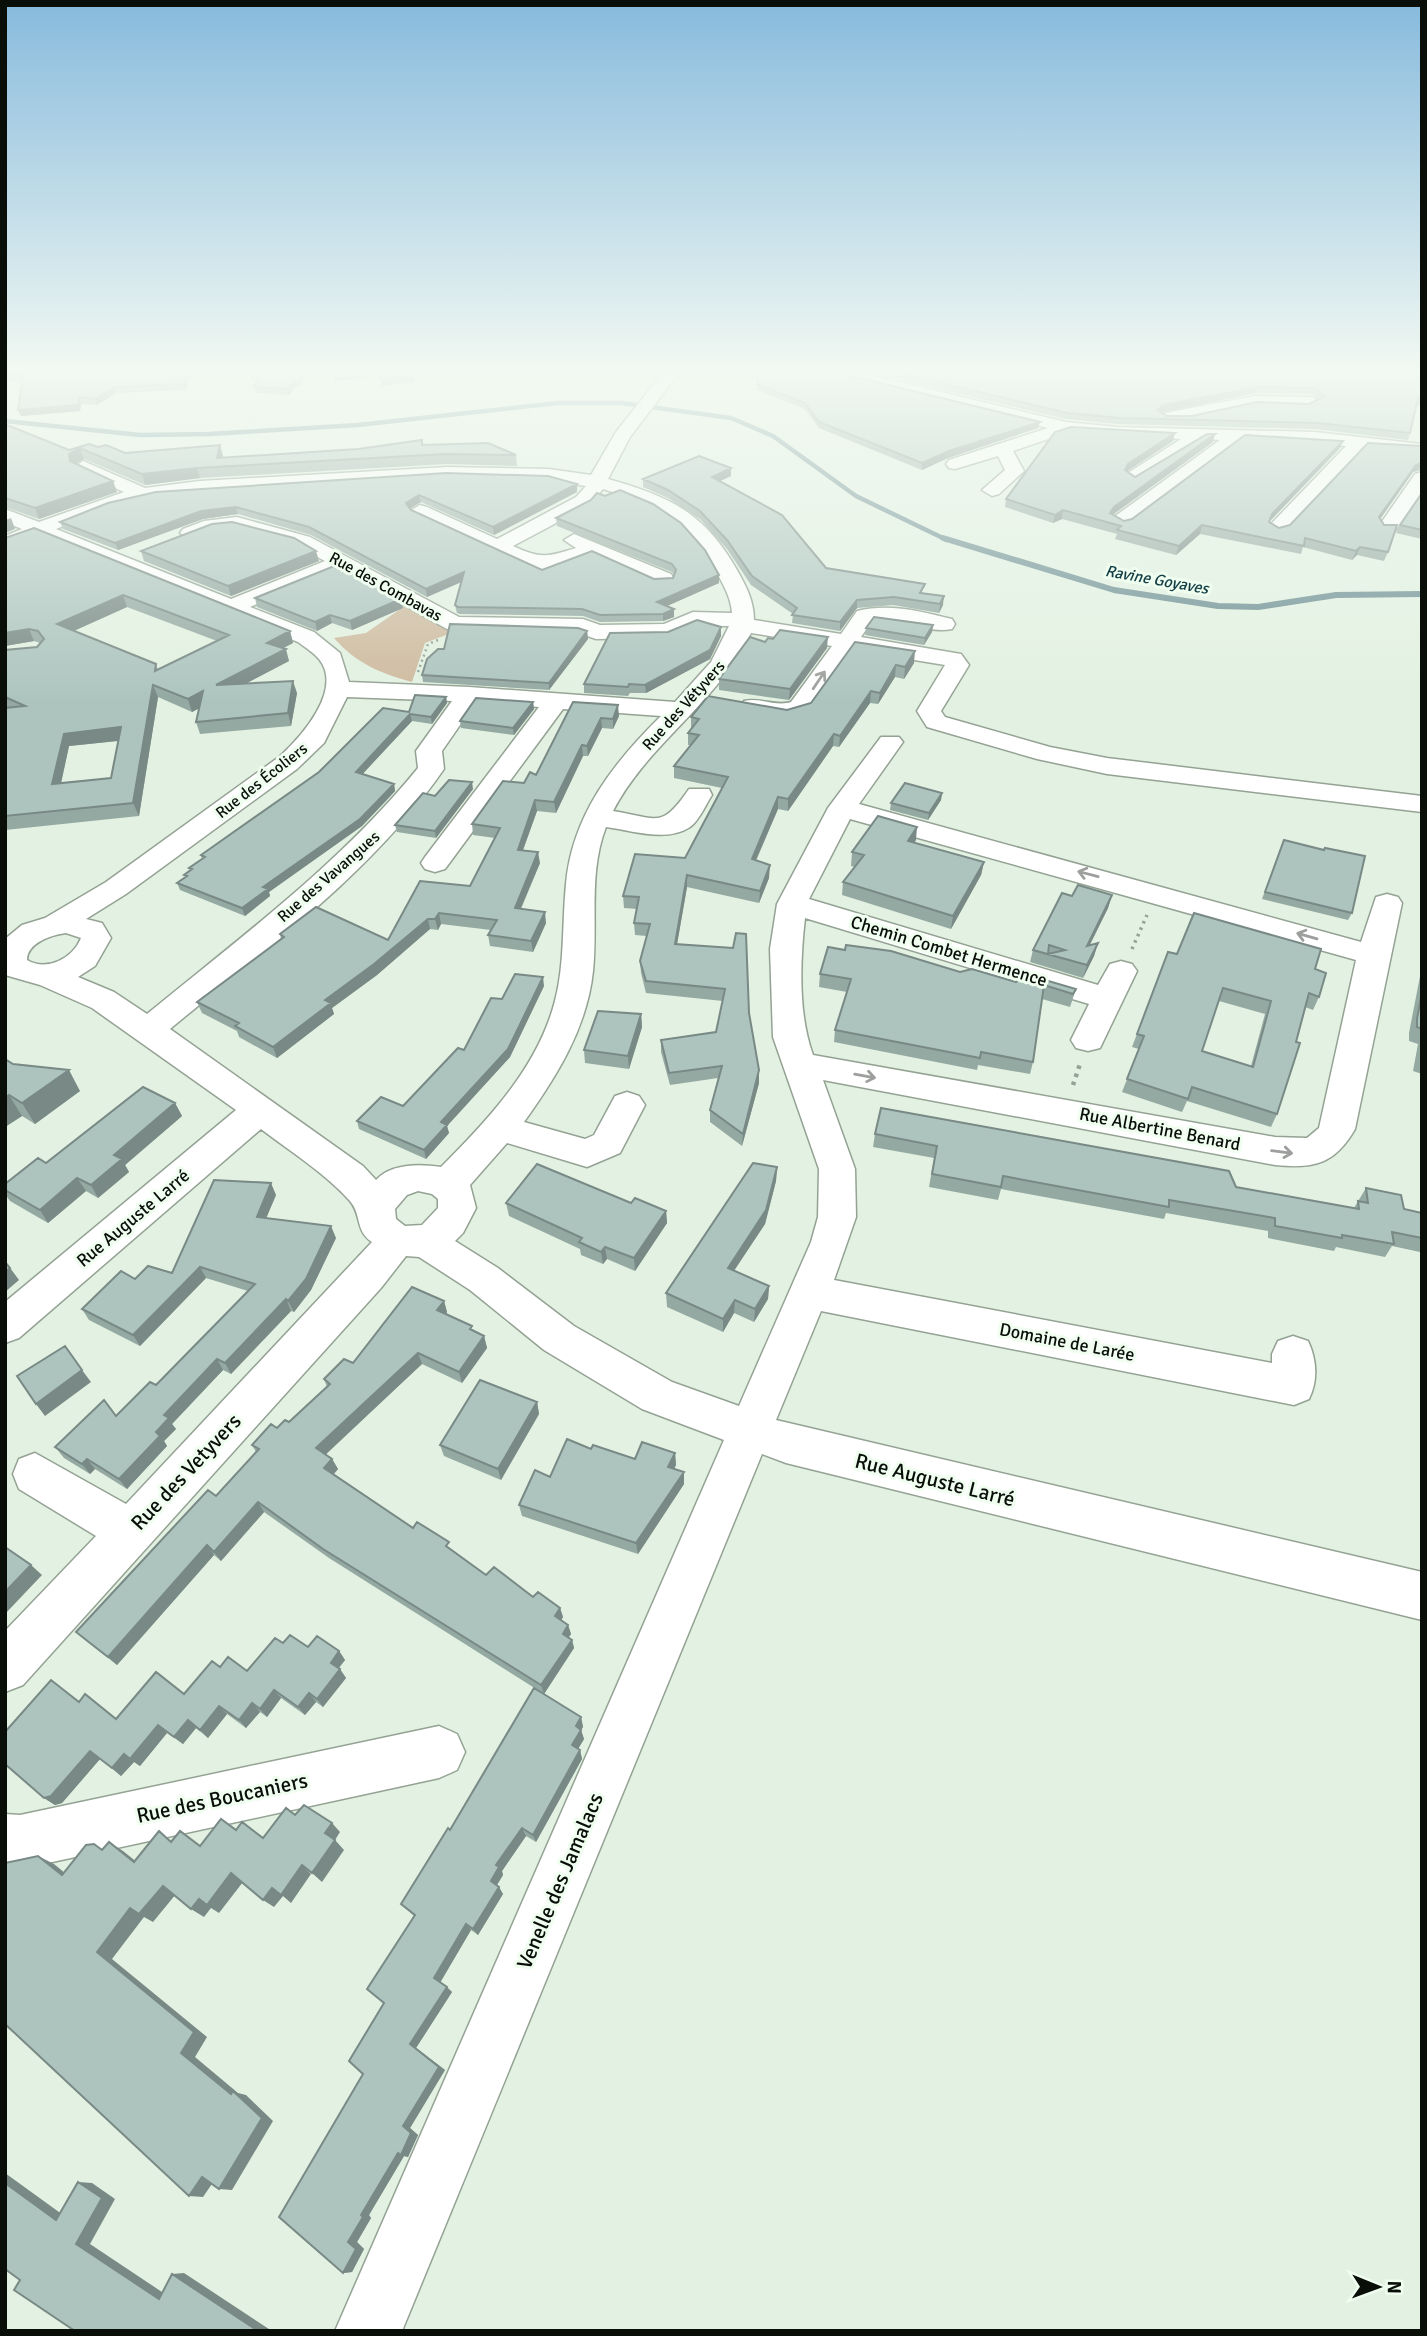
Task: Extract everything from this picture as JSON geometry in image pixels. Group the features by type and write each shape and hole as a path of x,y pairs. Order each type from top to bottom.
{"street":[{"path":"119,483 143,494"},
{"path":"5,543 103,504 143,494 310,483"},
{"path":"497,547 583,501 595,483"},
{"path":"599,483 648,498 693,524 710,542 736,587 743,622"},
{"path":"992,490 1000,483"},
{"path":"1121,521 1173,483"},
{"path":"1278,528 1321,483"},
{"path":"1388,527 1419,483"},
{"path":"155,513 167,492"},
{"path":"420,512 528,562 542,564 595,550"},
{"path":"5,515 235,605 306,637 332,658 339,689 469,694 555,703 707,702 787,712 800,707 865,616 879,613 902,614 944,624"},
{"name":"Rue des Combavas","path":"170,537 211,525 237,523 269,534 303,541 459,624 583,626 596,632 644,632 668,631 693,619 743,622 930,654 957,662 929,711 936,722 1046,754 1107,766 1422,804"},
{"path":"541,525 663,579"},
{"path":"120,560 143,551"},
{"path":"235,605 342,562"},
{"name":"Rue des Vétyvers","path":"448,1184 500,1128 538,1075 566,1015 576,978 582,872 597,817 626,770 707,702 736,643 743,622"},
{"name":"Rue des Écoliers","path":"56,924 116,888 288,763 315,738 339,689"},
{"name":"Rue des Vavangues","path":"148,1030 364,848 406,803 431,769 429,751 469,694"},
{"path":"435,863 555,703"},
{"name":"Venelle des Jamalacs","path":"368,2331 830,1242 839,1193 830,1147 798,1064 787,1011 786,949 792,904 842,808 890,742"},
{"path":"597,817 664,827 681,821 698,795"},
{"path":"842,808 1373,955"},
{"path":"103,1000 93,945 91,929 80,924 56,924 36,930 16,962 72,967 93,945 116,888"},
{"name":"Rue Albertine Benard","path":"798,1064 1275,1151 1316,1152 1330,1143 1337,1129 1373,955 1387,903"},
{"name":"Chemin Combet Hermence","path":"792,904 1113,985"},
{"name":"Rue Auguste Larré","path":"16,962 103,1000 148,1030 408,1219 470,1271 559,1338 657,1396 786,1443 1422,1596"},
{"path":"1088,1040 1113,985"},
{"path":"500,1128 587,1153 607,1144 627,1105"},
{"name":"Rue Auguste Larré","path":"5,1326 260,1110"},
{"path":"417,1177 429,1177 448,1184 459,1203 408,1219 417,1177"},
{"name":"Rue des Vetyvers","path":"5,1667 367,1277 408,1219"},
{"path":"367,1277 415,1263 470,1271"},
{"name":"Domaine de Larée","path":"809,1292 1295,1383"},
{"path":"35,1474 131,1532"},
{"name":"Rue des Boucaniers","path":"5,1841 33,1839 439,1752"}],"path":[{"path":"405,691 415,683 428,644 454,634 459,624"},
{"path":"1113,985 1158,894"},
{"path":"1064,1111 1088,1040"}],"shaded area":[{"path":"406,605 451,627 451,633 425,643 412,682 369,666 334,638 366,633"}],"building":[{"path":"5,483 107,483 35,508 5,498"},
{"path":"293,483 573,483 577,484 493,527 419,495 406,503 411,510 542,570 592,551 654,579 673,578 676,570 672,564 556,518 591,500 597,493 605,496 620,490 653,504 681,523 705,550 719,575 657,602 674,609 663,614 600,615 582,609 458,607 455,605 464,572 426,589 309,527 236,507 201,511 115,543 60,522 108,503 156,492"},
{"path":"652,483 723,483 782,515 826,568 925,584 920,593 944,596 940,604 894,597 857,600 840,622 792,615 797,608 752,576 727,540 700,511"},
{"path":"1018,483 1147,483 1114,507 1110,513 1124,521 1132,519 1180,483 1302,483 1272,514 1269,522 1279,528 1290,525 1330,483 1403,483 1379,517 1384,525 1397,525 1388,552 1360,547 1356,551 1305,538 1304,546 1202,525 1179,546 1117,530 1121,526 1063,510 1055,515 1006,499"},
{"path":"1422,493 1422,530 1400,525"},
{"path":"232,522 294,538 316,551 228,586 141,551 212,524"},
{"path":"34,528 290,631 267,643 286,649 216,685 293,681 288,713 196,722 203,691 188,699 153,685 133,803 5,816 5,708 25,706 5,697 5,650 37,647 44,639 38,631 29,629 5,633 5,538","holes":["123,595 229,635 155,671 156,664 57,624","121,727 111,778 52,784 64,734"]},
{"path":"339,564 401,599 350,621 330,615 315,622 255,598"},
{"path":"874,617 933,625 925,638 866,628"},
{"path":"697,620 721,627 710,650 645,685 629,684 628,687 584,684 610,633 668,632"},
{"path":"450,624 578,628 587,631 549,683 422,675 427,659 438,649 444,649"},
{"path":"780,630 828,637 790,689 719,679 750,637 765,642 768,638 773,639"},
{"path":"855,642 915,651 905,667 896,665 880,693 871,691 840,736 834,734 788,799 778,797 752,859 770,865 760,891 687,875 675,944 733,948 736,933 746,934 749,1013 759,1070 743,1134 710,1110 722,1066 669,1073 661,1040 716,1032 725,989 646,981 640,961 650,924 634,923 639,897 623,896 635,854 685,858 728,777 674,766 699,735 688,733 699,719 691,717 708,696 787,710 811,703"},
{"path":"415,695 446,697 431,717 410,714 356,772 394,784 360,819 263,887 268,889 242,908 177,883 187,876 184,875 192,869 189,868 205,857 201,855 319,772 383,708 409,712"},
{"path":"476,698 533,702 513,728 460,721"},
{"path":"573,702 618,705 613,719 601,718 587,746 582,745 554,802 535,800 518,850 538,852 515,908 545,912 531,941 488,935 497,920 439,913 435,919 428,919 325,1000 331,1003 273,1047 235,1026 239,1023 197,1002 284,937 280,934 316,907 388,940 420,881 470,886 500,828 472,824 503,781 524,783 530,772 536,775"},
{"path":"449,780 472,782 435,831 395,825 423,793 435,796"},
{"path":"905,783 942,793 929,813 891,803"},
{"path":"878,816 917,827 908,841 984,862 953,916 843,882 864,855 852,852"},
{"path":"1284,840 1365,856 1352,913 1265,892"},
{"path":"1078,885 1112,895 1087,946 1098,943 1087,965 1033,950 1062,893 1072,896","holes":["1049,945 1065,950 1048,954"]},
{"path":"1194,913 1321,949 1315,969 1326,973 1319,997 1309,993 1296,1042 1300,1043 1277,1114 1192,1087 1188,1099 1127,1079 1144,1036 1137,1034 1168,952 1177,954","holes":["1223,988 1271,1001 1253,1067 1202,1051"]},
{"path":"846,945 891,951 960,972 972,969 1016,982 1021,973 1076,989 1073,994 1044,985 1033,1062 981,1052 980,1058 835,1030 851,979 820,974 828,947 845,950"},
{"path":"515,974 543,977 508,1049 441,1122 447,1125 424,1150 357,1121 381,1097 403,1106 458,1048 464,1050 491,998 502,999"},
{"path":"1422,992 1422,1029 1417,1027 1417,1019"},
{"path":"598,1011 641,1014 628,1056 584,1050"},
{"path":"5,1059 13,1064 69,1070 22,1103 9,1095 5,1098"},
{"path":"143,1087 175,1103 114,1155 122,1159 91,1185 77,1178 40,1210 5,1190 5,1184 38,1158 46,1163"},
{"path":"881,1108 1229,1171 1236,1187 1359,1209 1358,1201 1368,1203 1366,1188 1401,1195 1404,1209 1422,1213 1422,1238 1392,1232 1394,1244 1342,1235 1342,1238 1275,1226 1275,1218 1169,1200 1169,1207 1003,1176 1001,1187 932,1174 937,1146 875,1134"},
{"path":"753,1163 777,1167 766,1210 728,1268 769,1286 755,1309 735,1300 723,1319 666,1293"},
{"path":"537,1164 631,1203 635,1198 666,1211 634,1258 605,1247 601,1252 579,1242 582,1238 506,1203"},
{"path":"214,1180 271,1183 257,1217 331,1226 306,1279 288,1301 286,1299 225,1363 217,1359 164,1415 169,1418 156,1432 160,1436 119,1479 87,1459 82,1464 55,1447 104,1400 116,1416 150,1382 156,1385 255,1284 200,1267 133,1335 82,1309 121,1271 135,1279 148,1266 172,1273"},
{"path":"412,1287 444,1301 437,1310 472,1326 470,1329 484,1336 459,1372 418,1353 316,1448 332,1459 324,1468 413,1528 417,1522 449,1542 446,1546 486,1575 494,1567 533,1597 538,1592 560,1608 555,1616 568,1625 563,1634 572,1640 541,1685 323,1549 258,1502 214,1552 207,1545 108,1657 76,1632 208,1490 216,1496 259,1449 252,1445 271,1424 277,1428 285,1420 289,1422 330,1384 324,1379 344,1359 353,1363"},
{"path":"65,1346 82,1370 36,1404 17,1376"},
{"path":"480,1380 537,1402 498,1469 440,1445"},
{"path":"567,1439 591,1449 593,1445 635,1459 642,1442 675,1453 668,1467 684,1472 636,1543 519,1505 535,1470 550,1477"},
{"path":"5,1547 31,1565 5,1592"},
{"path":"290,1635 308,1647 317,1636 339,1651 331,1663 340,1669 317,1699 309,1693 298,1707 274,1690 260,1709 252,1703 239,1720 219,1706 200,1730 188,1720 174,1737 158,1725 130,1759 124,1754 112,1768 90,1751 51,1796 44,1798 5,1764 5,1732 51,1680 79,1702 85,1694 116,1719 156,1672 184,1694 212,1661 220,1667 228,1657 247,1671 275,1638 283,1643"},
{"path":"534,1688 581,1717 576,1726 581,1730 572,1745 580,1750 533,1835 522,1828 496,1865 499,1867 491,1881 499,1887 473,1929 466,1924 434,1978 447,1987 410,2044 439,2067 403,2126 411,2133 401,2155 398,2153 348,2242 356,2249 343,2273 279,2217 363,2074 349,2061 384,2003 367,1989 415,1915 401,1904 448,1828 450,1830"},
{"path":"304,1805 332,1823 325,1833 335,1840 312,1873 302,1865 281,1895 272,1888 263,1900 231,1873 207,1905 199,1899 191,1909 163,1886 139,1914 130,1908 97,1952 194,2032 181,2053 231,2094 233,2091 262,2118 219,2189 202,2177 189,2196 5,2024 5,1863 38,1856 62,1875 86,1845 94,1844 102,1850 109,1842 134,1862 159,1831 171,1842 180,1831 200,1846 221,1819 236,1830 242,1822 263,1838 286,1808 295,1815"},
{"path":"78,2182 102,2198 76,2244 159,2299 172,2274 258,2331 75,2331 14,2290 20,2280 5,2269 5,2183 56,2220"}],"waterway":[{"name":"Ravine Goyaves","path":"838,483 856,496 947,540"},
{"name":"Ravine Goyaves","path":"943,538 1114,590 1218,606 1258,607 1336,595 1422,594"}]}
